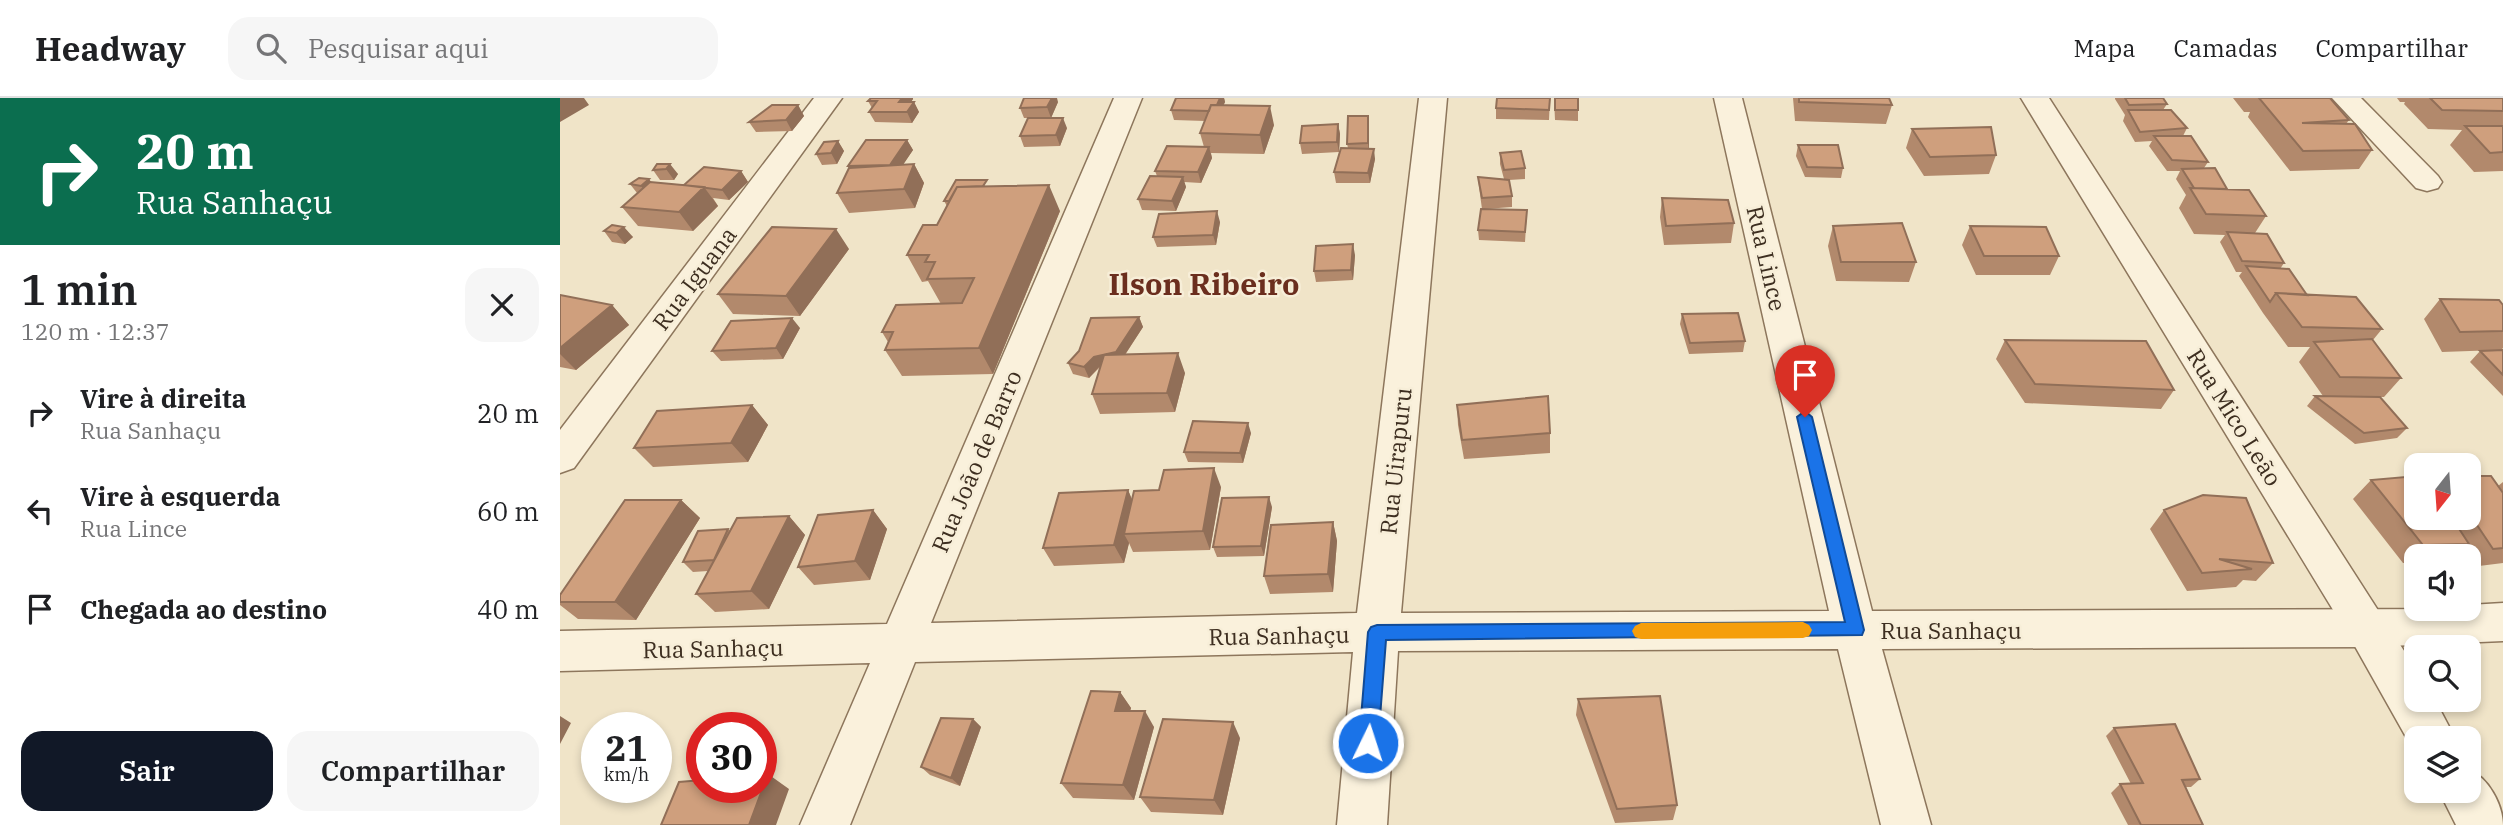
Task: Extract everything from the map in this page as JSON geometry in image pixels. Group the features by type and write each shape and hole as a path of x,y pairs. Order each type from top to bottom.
{"street":[{"name":"Rua Iguana","path":"560,458 828,98"},
{"name":"Rua João de Barro","path":"825,825 1128,98"},
{"name":"Rua Uirapuru","path":"1362,825 1377,632 1433,98"},
{"name":"Rua Lince","path":"1728,98 1855,630 1906,825"},
{"name":"Rua Mico Leão","path":"2035,98 2367,628 2425,726"},
{"path":"2346,98 2427,182"},
{"name":"Rua Sanhaçu","path":"560,651 1377,632 2367,628 2503,622"},
{"path":"2470,803 2483,825"}],"building":[{"path":"871,98 902,98 899,102 914,102 907,112 869,112 877,101 868,101"},
{"path":"1024,98 1052,98 1047,107 1020,108"},
{"path":"1176,98 1220,98 1217,105 1211,105 1209,111 1171,110"},
{"path":"1497,98 1550,98 1549,110 1496,108"},
{"path":"1555,98 1578,98 1578,110 1555,110"},
{"path":"1799,98 1889,98 1892,105 1799,102"},
{"path":"2125,98 2163,98 2167,104 2129,105"},
{"path":"2259,98 2330,98 2349,120 2302,123 2355,124 2372,150 2303,151"},
{"path":"2430,98 2503,98 2503,111 2442,110"},
{"path":"772,105 798,105 786,120 749,122"},
{"path":"1211,105 1270,106 1260,135 1200,133"},
{"path":"2128,110 2171,110 2187,128 2140,132"},
{"path":"1348,116 1368,116 1368,143 1347,144"},
{"path":"1028,118 1063,118 1056,135 1020,136"},
{"path":"1338,124 1337,142 1300,143 1302,126"},
{"path":"2465,126 2503,126 2503,152 2490,153"},
{"path":"1991,127 1996,155 1930,157 1912,129"},
{"path":"2154,136 2191,136 2208,162 2172,160"},
{"path":"866,140 907,140 890,165 848,166"},
{"path":"838,141 831,153 816,154 824,142"},
{"path":"1798,145 1838,145 1843,168 1807,167"},
{"path":"1167,146 1209,147 1198,172 1155,171"},
{"path":"1341,148 1374,149 1368,173 1334,172"},
{"path":"1521,151 1525,168 1504,170 1500,153"},
{"path":"657,164 670,164 666,169 653,170"},
{"path":"914,164 904,189 837,193 849,168"},
{"path":"704,167 741,171 722,190 684,185"},
{"path":"2215,168 2227,189 2194,188 2182,169"},
{"path":"1150,176 1183,177 1172,201 1138,199"},
{"path":"1478,177 1509,180 1512,196 1482,198"},
{"path":"639,178 649,179 641,186 630,184"},
{"path":"956,180 987,180 983,186 957,187 949,201 944,201"},
{"path":"650,182 704,187 679,212 622,207"},
{"path":"1049,185 979,348 885,350 893,332 882,332 896,305 962,303 974,278 927,279 935,262 925,262 929,255 907,255 923,225 937,225 957,187"},
{"path":"2190,188 2249,190 2266,216 2206,214"},
{"path":"1662,198 1728,200 1734,223 1666,226"},
{"path":"1481,209 1527,210 1525,232 1478,230"},
{"path":"1217,211 1213,235 1153,237 1159,214"},
{"path":"1902,223 1916,262 1841,262 1833,226"},
{"path":"612,225 624,227 616,233 604,231"},
{"path":"1970,226 2046,227 2059,256 1984,256"},
{"path":"772,227 836,229 786,296 718,294"},
{"path":"2227,232 2267,234 2284,263 2242,261"},
{"path":"1353,244 1351,270 1314,271 1316,246"},
{"path":"2246,266 2289,269 2307,295 2276,293 2270,302"},
{"path":"2276,293 2356,297 2382,329 2302,327"},
{"path":"560,295 612,305 560,348"},
{"path":"2440,299 2499,300 2503,305 2503,331 2460,332"},
{"path":"1738,313 1745,341 1690,343 1682,314"},
{"path":"1139,317 1116,352 1094,357 1084,367 1068,363 1079,351 1091,318"},
{"path":"792,318 776,348 712,351 731,321"},
{"path":"2372,339 2401,378 2340,377 2314,342"},
{"path":"2005,340 2146,341 2174,390 2035,384"},
{"path":"2503,350 2503,375 2480,351"},
{"path":"1178,353 1167,393 1092,394 1104,355"},
{"path":"1548,396 1550,433 1462,440 1457,405"},
{"path":"2315,396 2380,397 2407,428 2364,433"},
{"path":"752,405 731,443 634,448 657,411"},
{"path":"1193,421 1248,423 1240,453 1184,452"},
{"path":"1214,468 1203,531 1124,534 1134,491 1159,490 1164,470"},
{"path":"2482,476 2491,476 2503,493 2503,548 2493,549 2480,530"},
{"path":"2404,477 2404,521 2371,480"},
{"path":"1128,490 1114,545 1043,548 1059,493"},
{"path":"2203,495 2246,498 2273,563 2219,559 2252,569 2202,573 2164,510"},
{"path":"1269,497 1261,546 1213,547 1222,498"},
{"path":"625,500 681,500 615,602 560,602 560,595"},
{"path":"873,510 855,561 798,567 818,515"},
{"path":"789,516 751,591 696,594 737,518"},
{"path":"1333,522 1328,574 1264,576 1271,525"},
{"path":"728,529 714,560 683,562 698,531"},
{"path":"2411,530 2460,530 2469,544 2422,544"},
{"path":"1091,691 1120,692 1115,711 1145,711 1123,785 1061,783"},
{"path":"1660,696 1677,805 1617,809 1578,699"},
{"path":"941,718 973,719 951,778 921,767"},
{"path":"1163,719 1233,722 1214,800 1140,797"},
{"path":"2175,724 2200,779 2182,780 2203,825 2141,825 2120,784 2143,783 2114,728"},
{"path":"686,781 686,803 757,803 749,825 661,825 679,782"}],"slow traffic":[{"path":"1641,631 1803,630"}],"district":[{"name":"Ilson Ribeiro","path":"1204,283"}],"route":[{"path":"1368,743 1377,632 1855,630 1805,417"}]}
